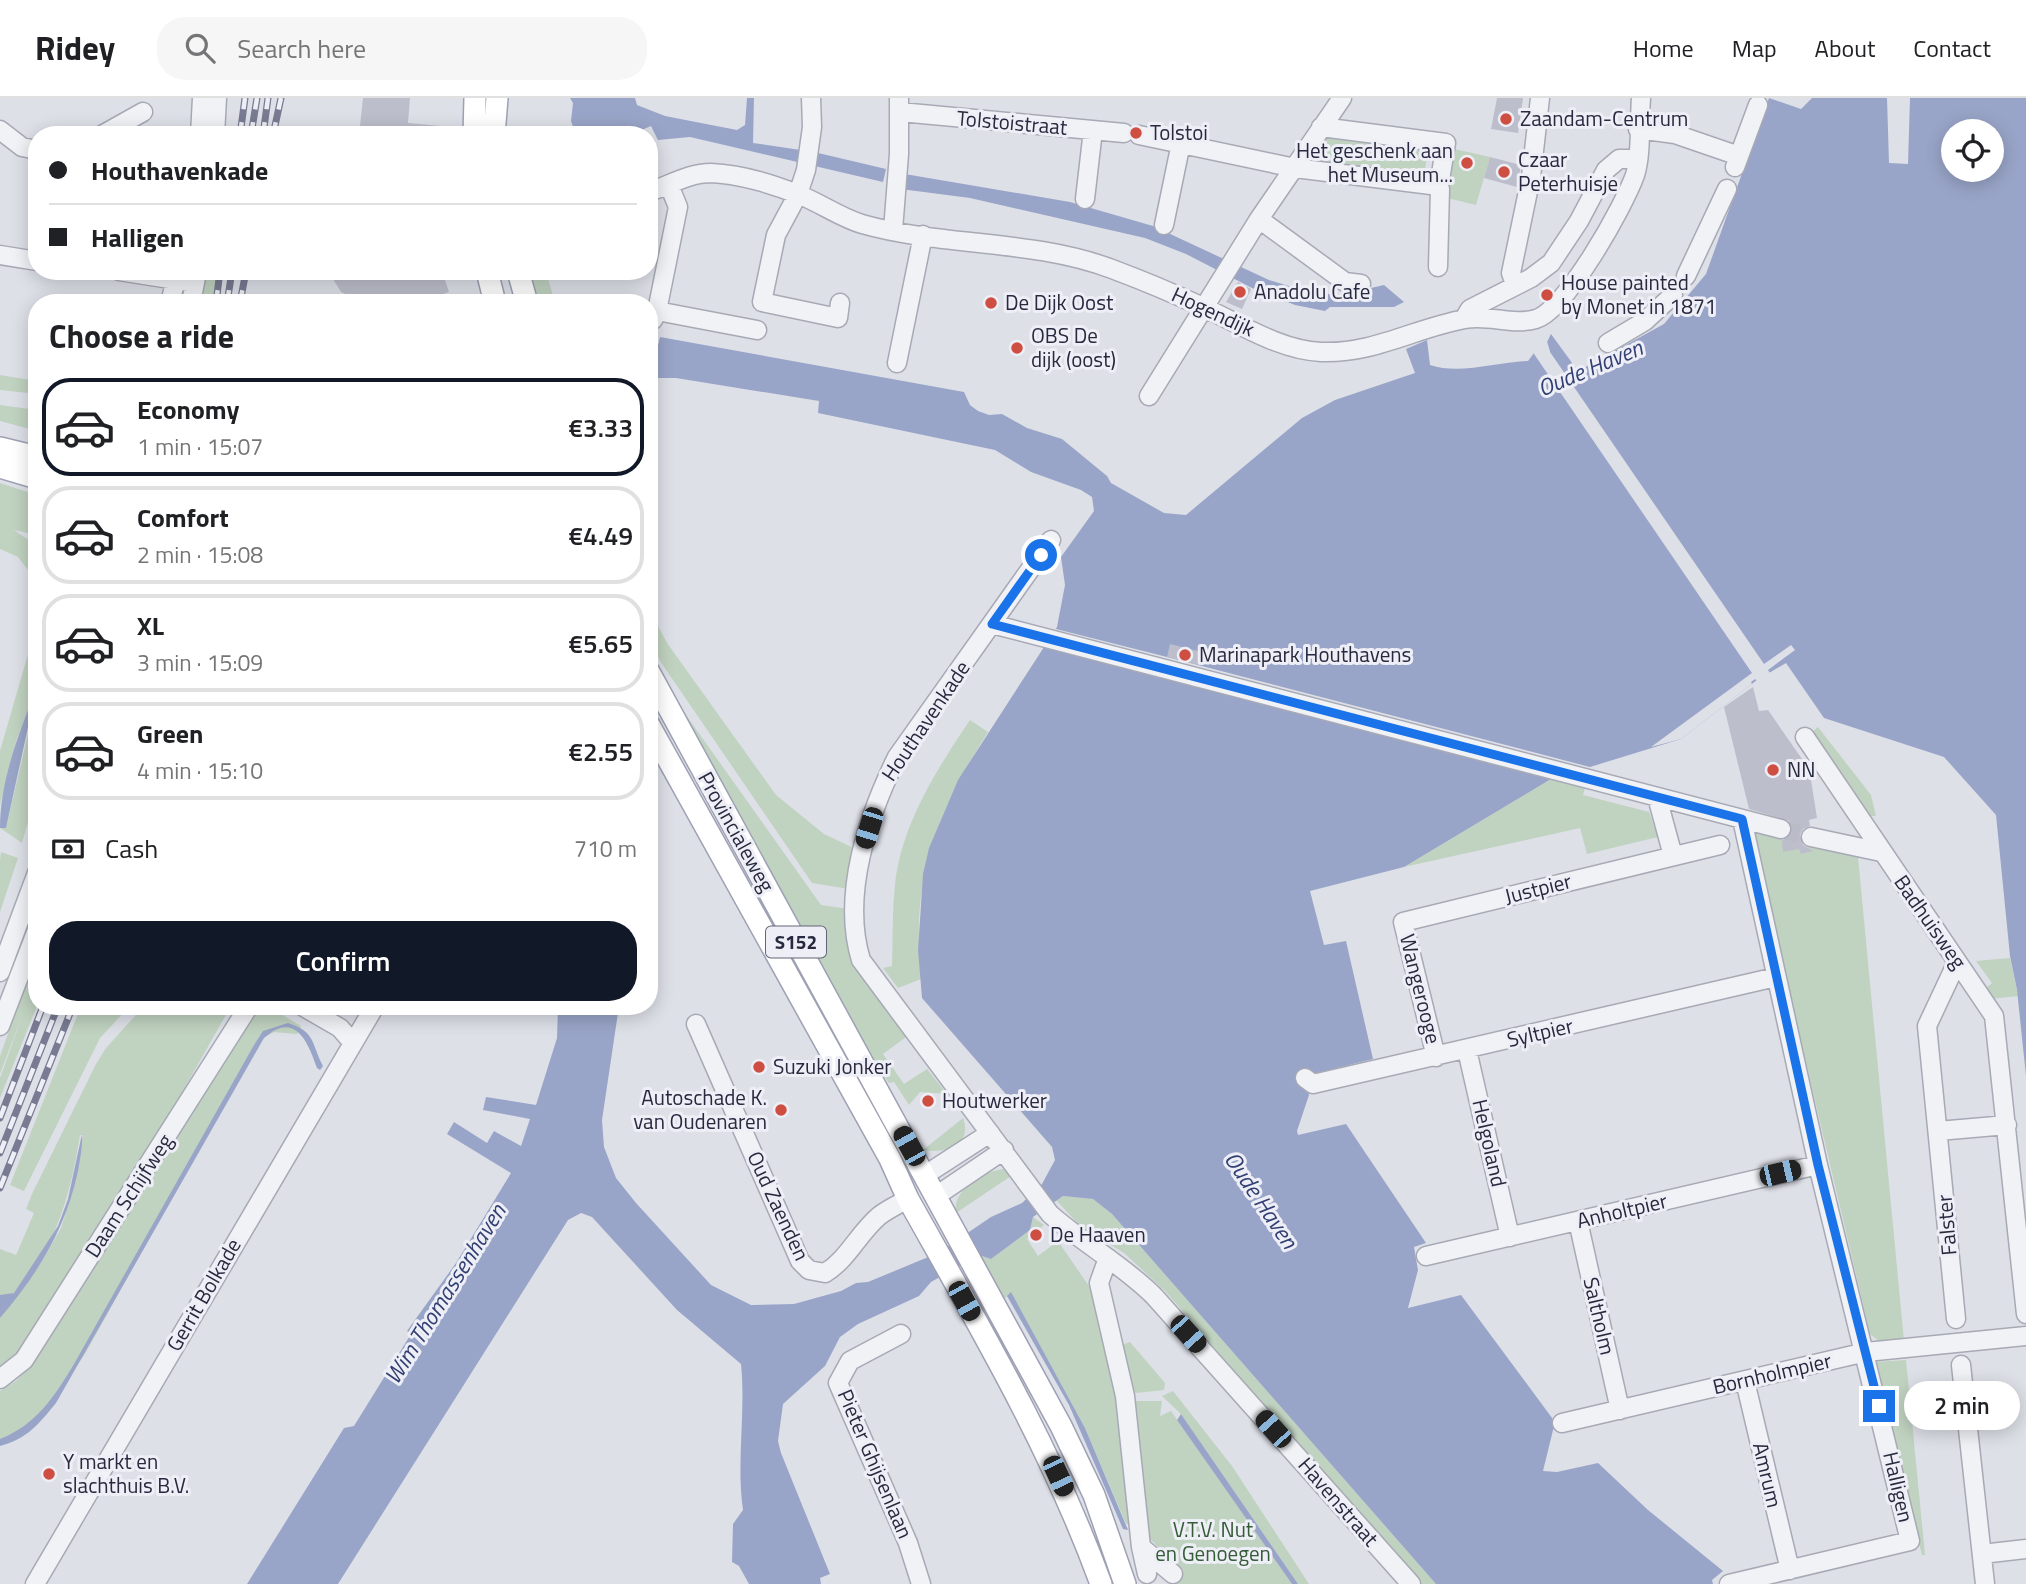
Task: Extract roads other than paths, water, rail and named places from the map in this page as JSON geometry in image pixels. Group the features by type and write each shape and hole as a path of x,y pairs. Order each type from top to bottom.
{"main road":[{"path":"474,126 475,98"},
{"path":"495,126 497,98"},
{"path":"0,447 28,455"},
{"path":"0,467 28,475"},
{"name":"Provincialeweg","path":"658,688 1061,1426 1094,1495 1125,1584"},
{"name":"Provincialeweg","path":"658,741 865,1114 908,1199 1049,1458 1075,1513 1101,1584"},
{"path":"908,1199 925,1175"},
{"path":"908,1199 936,1196"}],"street":[{"path":"200,126 202,98"},
{"path":"215,126 217,98"},
{"path":"811,98 810,150 806,170 798,194 776,235 762,302 838,318 841,303"},
{"path":"1149,396 1259,219 1342,98"},
{"path":"1515,284 1511,273 1531,177 1540,98"},
{"name":"Hogendijk","path":"658,189 689,176 709,173 798,194 860,224 1050,252 1097,264 1206,308 1278,342 1321,352 1363,349 1399,341 1464,319 1525,321 1536,319 1552,309 1565,296 1593,253 1636,172 1641,98"},
{"path":"893,230 899,105"},
{"name":"Tolstoistraat","path":"899,105 1132,134 1295,168 1431,185 1436,181"},
{"path":"1638,129 1675,134 1737,162 1758,105"},
{"path":"118,126 143,112"},
{"path":"1321,127 1446,143 1440,180 1436,181 1440,189 1438,268"},
{"path":"0,130 28,148"},
{"path":"1085,199 1093,130"},
{"path":"1164,225 1181,143"},
{"path":"1464,319 1470,309 1531,278 1550,263 1612,162 1636,159"},
{"path":"658,294 678,207 669,186"},
{"path":"1686,276 1727,189"},
{"path":"1259,219 1345,282 1361,284"},
{"path":"897,363 923,235"},
{"path":"0,255 28,260"},
{"path":"1608,343 1644,321 1673,295"},
{"path":"658,316 757,330"},
{"name":"Houthavenkade","path":"990,1133 861,960 855,938 855,906 864,846 880,792 897,757 1051,540"},
{"path":"992,624 1781,829"},
{"name":"Badhuisweg","path":"1805,737 1994,1016 2026,1314"},
{"path":"1657,797 1673,856"},
{"name":"Halligen","path":"1742,819 1818,1165 1866,1352 1910,1541 1790,1570"},
{"path":"1811,837 1881,852"},
{"name":"Justpier","path":"1403,922 1720,845"},
{"path":"0,972 28,897"},
{"name":"Wangerooge","path":"1403,922 1436,1057"},
{"path":"0,1026 28,953"},
{"name":"Falster","path":"1958,962 1927,1026 1985,1584"},
{"name":"Syltpier","path":"1305,1078 1313,1084 1776,977"},
{"name":"Daam Schijfweg","path":"0,1379 24,1360 243,1015"},
{"path":"318,1015 340,1028 353,1043"},
{"name":"Gerrit Bolkade","path":"35,1584 370,1015"},
{"name":"Oud Zaenden","path":"696,1024 800,1261 808,1269 825,1273 841,1263 853,1244 878,1216 908,1199"},
{"name":"Helgoland","path":"1467,1050 1510,1237"},
{"path":"1938,1130 2007,1125"},
{"path":"925,1175 990,1133"},
{"name":"Havenstraat","path":"990,1133 1050,1214 1154,1296 1410,1584"},
{"path":"936,1196 1004,1150"},
{"name":"Anholtpier","path":"1426,1256 1818,1165"},
{"name":"Saltholm","path":"1578,1221 1620,1410"},
{"path":"1108,1258 1099,1283 1125,1396 1141,1547 1147,1574"},
{"name":"Pieter Ghijsenlaan","path":"901,1334 850,1361 838,1383 908,1543 921,1584"},
{"name":"Bornholmpier","path":"1562,1423 1866,1352 2026,1336"},
{"name":"Amrum","path":"1745,1381 1790,1570"},
{"path":"1141,1547 1173,1574"},
{"path":"1982,1554 2026,1549"},
{"path":"1729,1584 1790,1570"}],"water":[{"path":"570,98 635,98 637,105 665,116 737,130 745,125 747,98 754,98 753,143 814,152 886,169 883,182 690,137 658,140 658,126 573,126 573,103"},
{"path":"1769,98 1801,109 1812,98 1887,98 1889,163 1908,164 1910,98 2026,98 2026,1076 2017,990 2010,956 1996,815 1944,757 1824,718 1786,663 1757,680 1681,739 1551,779 1404,867 1310,891 1324,945 1346,941 1373,1059 1305,1076 1309,1095 1298,1135 1346,1124 1426,1243 1414,1247 1418,1270 1408,1308 1461,1295 1555,1422 1543,1471 1557,1472 1598,1463 1648,1510 1723,1571 1712,1580 1713,1584 1436,1584 1112,1214 1093,1199 1063,1196 1033,1217 1030,1230 991,1259 979,1255 931,1282 919,1296 858,1324 840,1337 825,1366 783,1404 778,1441 830,1574 820,1578 821,1584 749,1584 739,1566 732,1562 733,1524 743,1510 740,1474 741,1364 677,1310 592,1217 581,1213 568,1220 338,1584 247,1584 344,1428 354,1426 411,1334 407,1331 456,1263 511,1173 447,1134 454,1122 487,1143 494,1131 521,1146 530,1119 483,1110 486,1097 536,1105 557,1038 558,1015 618,1015 602,1120 604,1147 616,1178 711,1285 751,1305 794,1304 841,1291 938,1253 991,1217 1022,1203 1042,1184 1055,1160 1052,1147 922,998 918,950 923,874 929,848 958,780 1057,627 1065,585 1061,557 1094,511 1092,497 1081,490 1031,472 995,450 818,413 819,401 676,378 658,378 660,337 964,392 970,405 978,411 989,415 1002,414 1027,428 1062,439 1107,476 1111,483 1164,513 1186,515 1302,418 1335,400 1415,373 1406,349 1427,340 1430,365 1453,369 1528,361 1534,353 1550,352 1547,342 1551,334 1578,371 1664,324 1706,274"},
{"path":"893,172 1070,202 1153,226 1269,280 1312,293 1344,295 1347,291 1349,293 1384,285 1404,302 1394,307 1330,307 1325,311 1295,305 1252,288 1186,254 1145,238 970,198 893,188"},
{"path":"28,711 28,727 6,828 0,828 3,791"},
{"path":"288,1023 308,1034 323,1066 320,1070 317,1068 304,1040 292,1028 275,1030 264,1038 56,1403 25,1435 0,1446 0,1439 34,1418 67,1376 263,1031"},
{"path":"82,1134 73,1192 58,1231 27,1284 0,1318 0,1295 14,1293 58,1226 68,1199"},
{"path":"1011,1292 1085,1428 1128,1530 1123,1529 1069,1405 1007,1296"},
{"path":"1181,1414 1298,1584 1292,1584 1177,1420"}],"tunnel":[{"path":"1781,829 1811,837"}],"railway":[{"path":"241,126 245,98"},
{"path":"252,126 257,98"},
{"path":"264,126 268,98"},
{"path":"275,126 281,98"},
{"path":"217,294 219,280"},
{"path":"228,294 231,280"},
{"path":"242,294 244,280"},
{"path":"0,1118 40,1015"},
{"path":"0,1153 54,1015"},
{"path":"0,1188 69,1015"}],"place":[{"name":"Zaandam-Centrum","path":"1506,119"},
{"name":"Tolstoi","path":"1136,133"},
{"name":"Het geschenk aan het Museum...","path":"1467,163"},
{"name":"Czaar Peterhuisje","path":"1504,172"},
{"name":"Anadolu Cafe","path":"1240,292"},
{"name":"House painted by Monet in 1871","path":"1547,295"},
{"name":"De Dijk Oost","path":"991,303"},
{"name":"OBS De dijk (oost)","path":"1017,348"},
{"name":"Marinapark Houthavens","path":"1185,655"},
{"name":"NN","path":"1773,770"},
{"name":"Suzuki Jonker","path":"759,1067"},
{"name":"Houtwerker","path":"928,1101"},
{"name":"Autoschade K. van Oudenaren","path":"781,1110"},
{"name":"De Haaven","path":"1036,1235"},
{"name":"Y markt en slachthuis B.V.","path":"49,1474"}],"water label":[{"name":"Oude Haven","path":"1590,368"},
{"name":"Oude Haven","path":"1261,1200"},
{"name":"Wim Thomassenhaven","path":"445,1294"}],"park label":[{"name":"V.T.V. Nut en Genoegen","path":"1213,1542"}]}
